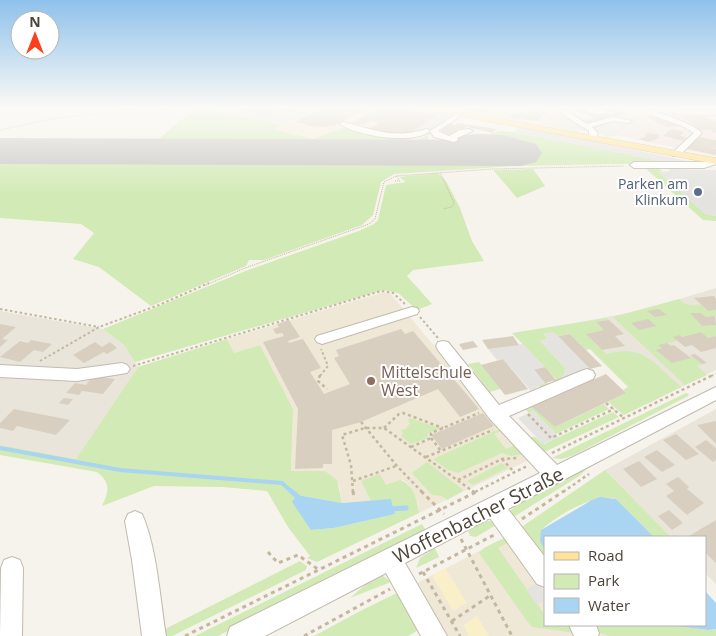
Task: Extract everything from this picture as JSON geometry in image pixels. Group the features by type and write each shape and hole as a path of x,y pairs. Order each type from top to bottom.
{"main road":[{"path":"586,137 716,162"}],"street":[{"path":"442,137 452,140 457,137"},
{"path":"676,154 694,137"},
{"path":"634,165 704,165 716,162"},
{"path":"322,339 412,311"},
{"path":"443,346 497,416 554,475"},
{"path":"0,372 77,374 122,369"},
{"path":"497,416 587,375"},
{"name":"Woffenbacher Straße","path":"239,636 716,393"},
{"path":"494,507 544,575"},
{"path":"135,520 154,636"},
{"path":"391,560 414,577 443,629"},
{"path":"10,636 12,568"}],"path":[{"path":"21,374 99,327 159,305 245,268 321,243 369,224 375,219 384,182 396,176 440,172 634,165"},
{"path":"440,172 454,203 452,206 443,209"},
{"path":"395,182 400,181 396,176"},
{"path":"122,369 382,291 398,295 427,324 443,346"},
{"path":"0,309 99,327"},
{"path":"322,339 321,350 328,366 320,374 318,380 327,389"},
{"path":"185,636 716,374"},
{"path":"606,403 624,418"},
{"path":"519,405 551,438 614,409"},
{"path":"384,428 399,414 404,413 443,428"},
{"path":"431,438 430,434 443,428 497,416"},
{"path":"426,457 441,451 497,416"},
{"path":"361,422 396,466 440,509"},
{"path":"354,499 354,481 342,435 366,428 384,428 474,492"},
{"path":"431,438 441,451"},
{"path":"411,447 431,438"},
{"path":"458,480 502,459 521,458 539,460"},
{"path":"502,459 514,472"},
{"path":"354,481 396,466"},
{"path":"304,636 510,528 594,471"},
{"path":"457,532 468,549 512,636"},
{"path":"268,552 278,563 298,555 319,570"},
{"path":"414,577 443,629 460,636"},
{"path":"443,629 491,595"}],"shaded area":[{"path":"300,137 321,137 313,140"},
{"path":"394,137 429,137 426,142"},
{"path":"537,137 568,137 698,163 679,165"},
{"path":"624,137 716,137 716,156"},
{"name":"Parken am Klinkum","path":"669,169 716,170 716,216 705,214 658,172 670,171"},
{"path":"716,288 716,370 647,404 566,325 643,310"},
{"name":"Mittelschule West","path":"381,293 390,293 529,460 419,513 418,503 409,485 403,480 367,492 371,501 342,503 339,485 325,471 291,471 293,409 260,345 234,353 227,339"},
{"path":"0,311 103,329 124,345 138,367 76,459 0,445"},
{"path":"554,332 590,369 589,372 564,383 562,378 566,369 540,341 548,339 544,333"},
{"path":"523,344 545,367 534,371 545,383 531,391 503,359 497,360 488,349"},
{"path":"716,409 716,584 706,574 706,536 670,536 605,470"},
{"path":"533,411 559,437 543,444 518,418"},
{"path":"520,530 544,565 544,626 591,626 599,633 609,636 445,636 417,583"},
{"path":"538,583 544,591 544,601 537,605 526,589"}],"green space":[{"path":"161,137 303,137 313,139 320,137 395,137 417,141 428,137 427,139 441,142 445,148 436,151 0,149 0,140 156,141"},
{"path":"496,137 537,137 672,163 512,166 394,174 381,182 373,215 362,225 264,260 249,260 246,266 151,306 99,267 73,259 94,233 81,224 0,218 0,153 529,155 520,144"},
{"path":"501,140 516,145 521,149 516,151 452,150 451,144 459,141"},
{"path":"643,166 654,167 663,171 659,172 705,214 716,216 716,221 703,220"},
{"path":"533,169 545,186 517,198 493,170"},
{"path":"438,173 446,181 460,208 472,241 484,261 413,270 407,276 432,304 417,310 398,293 383,290 135,362 124,345 103,329 248,270 359,231 378,220 386,185 406,182 399,177"},
{"path":"679,299 689,305 701,305 708,311 716,310 716,316 706,317 701,313 691,313 702,326 716,325 716,336 708,338 701,332 682,337 680,335 673,337 678,341 659,345 662,348 657,350 672,363 693,357 702,364 697,366 707,375 685,385 613,317"},
{"path":"606,318 609,320 596,322 604,330 586,334 606,354 630,352 639,354 655,363 681,387 624,415 608,402 626,393 623,390 628,387 590,349 586,350 570,334 558,336 544,334 548,339 540,341 566,369 562,378 564,383 533,394 531,391 539,388 540,384 547,382 549,385 555,383 553,380 556,379 512,333"},
{"path":"227,339 234,353 260,345 293,409 291,471 325,471 337,480 342,503 297,495 311,530 334,528 395,514 391,500 371,501 361,481 380,474 386,485 400,480 409,485 416,498 419,513 317,562 307,558 310,556 288,527 267,491 223,487 154,486 102,506 107,492 107,484 97,472 0,455 0,445 76,459 138,367"},
{"path":"479,362 500,389 490,392 468,364"},
{"path":"580,382 583,384 533,407 555,427 604,404 609,409 556,434 533,411 529,413 523,407"},
{"path":"686,393 689,394 688,396 572,456 561,459 552,458"},
{"path":"613,412 619,417 544,452 530,437 535,437 544,444"},
{"path":"410,418 440,428 428,433 427,438 411,444 401,436 403,433 401,430 406,429 410,423 408,420"},
{"path":"502,428 504,430 494,434 506,449 517,445 524,454 511,456 502,453 458,473 448,470 433,459"},
{"path":"427,462 463,491 447,500 442,496 432,495 412,473"},
{"path":"502,463 507,468 473,485 467,481"},
{"path":"590,466 579,476 512,518 510,511 522,500"},
{"path":"605,470 670,536 653,536 616,499 598,499 566,512 541,530 544,545 544,564 520,528"},
{"path":"483,521 490,521 496,525 476,537 470,536 467,529"},
{"path":"422,524 425,529 422,532 218,636 195,636"},
{"path":"506,537 509,542 498,548 544,614 544,626 570,626 575,633 532,627 479,553 484,548"},
{"path":"435,548 439,557 416,568 420,558"},
{"path":"300,561 307,566 306,570 172,636 164,636 163,630"},
{"path":"382,575 391,582 350,598 371,580"},
{"path":"397,593 420,629 408,636 314,636 364,609"},
{"path":"591,626 676,626 708,630 716,629 716,636 609,636 599,633"}],"sand":[{"path":"445,568 467,603 453,611 432,576"},
{"path":"477,616 489,636 469,636 463,625"}],"water":[{"path":"297,495 342,503 391,499 395,514 334,528 311,530 292,502"},
{"path":"600,497 616,499 653,536 544,536 544,548 540,541 541,530"},
{"path":"706,592 716,603 716,629 708,630 676,626 706,626"}],"building":[{"path":"645,137 659,138 648,142 639,139"},
{"path":"666,137 687,137 683,141"},
{"path":"699,137 716,140 716,148 708,147 716,149 716,155 687,149"},
{"path":"714,296 716,299 716,310 708,311 694,298"},
{"path":"659,309 667,315 655,317 647,311"},
{"path":"690,313 701,313 706,317 715,316 716,325 702,326"},
{"path":"648,319 656,326 639,330 631,323"},
{"path":"289,320 300,337 288,341 289,343 303,339 321,368 310,372 324,394 350,384 334,358 339,356 336,350 401,329 405,334 413,331 479,409 460,417 438,389 361,422 332,430 332,464 323,464 323,468 295,469 298,409 263,342 284,336 282,333 276,334 273,329 279,327 277,324"},
{"path":"609,320 624,334 615,336 625,346 602,350 586,334 604,330 596,322"},
{"path":"0,324 16,327 2,339 8,340 0,347"},
{"path":"701,332 708,338 716,336 716,348 701,352 692,345 685,347 673,337 680,335 682,337"},
{"path":"570,334 602,366 590,369 558,336"},
{"path":"513,336 519,345 488,349 482,340"},
{"path":"31,340 52,344 43,352 34,350 20,362 0,357 20,341 28,343"},
{"path":"473,341 478,347 463,350 459,344"},
{"path":"95,342 102,347 110,342 117,348 107,354 104,352 84,363 73,355"},
{"path":"667,343 671,346 674,345 691,358 672,363 656,350 662,348 658,345"},
{"path":"695,354 707,363 702,364 690,355"},
{"path":"503,359 528,389 505,395 481,365"},
{"path":"545,367 556,380 545,383 534,370"},
{"path":"606,374 626,393 555,427 532,407"},
{"path":"93,376 115,379 103,394 82,391 79,395 66,393 75,383 86,385"},
{"path":"64,398 73,399 68,405 59,403"},
{"path":"14,409 70,420 56,435 17,426 13,431 0,428 0,423"},
{"path":"483,413 494,426 442,449 431,435"},
{"path":"716,421 716,444 697,425"},
{"path":"676,434 699,454 686,460 663,440"},
{"path":"706,440 716,448 716,460 713,462 695,447"},
{"path":"657,450 675,465 662,472 644,457"},
{"path":"639,461 657,479 641,487 623,469"},
{"path":"678,477 689,487 687,489 704,503 687,515 666,496 674,491 666,484"},
{"path":"669,510 683,523 672,530 658,516"},
{"path":"716,520 716,563 706,553 706,536 689,536"}],"waterway":[{"path":"0,448 120,470 282,483 292,492"},
{"path":"291,491 299,498"},
{"path":"390,509 406,508"}],"taxiway":[{"path":"450,153 449,142 476,138 510,142 524,150 521,153"}],"runway":[{"path":"0,151 521,153"}],"place":[{"name":"Parken am Klinkum","path":"698,192"},
{"name":"Mittelschule West","path":"371,381"}]}
